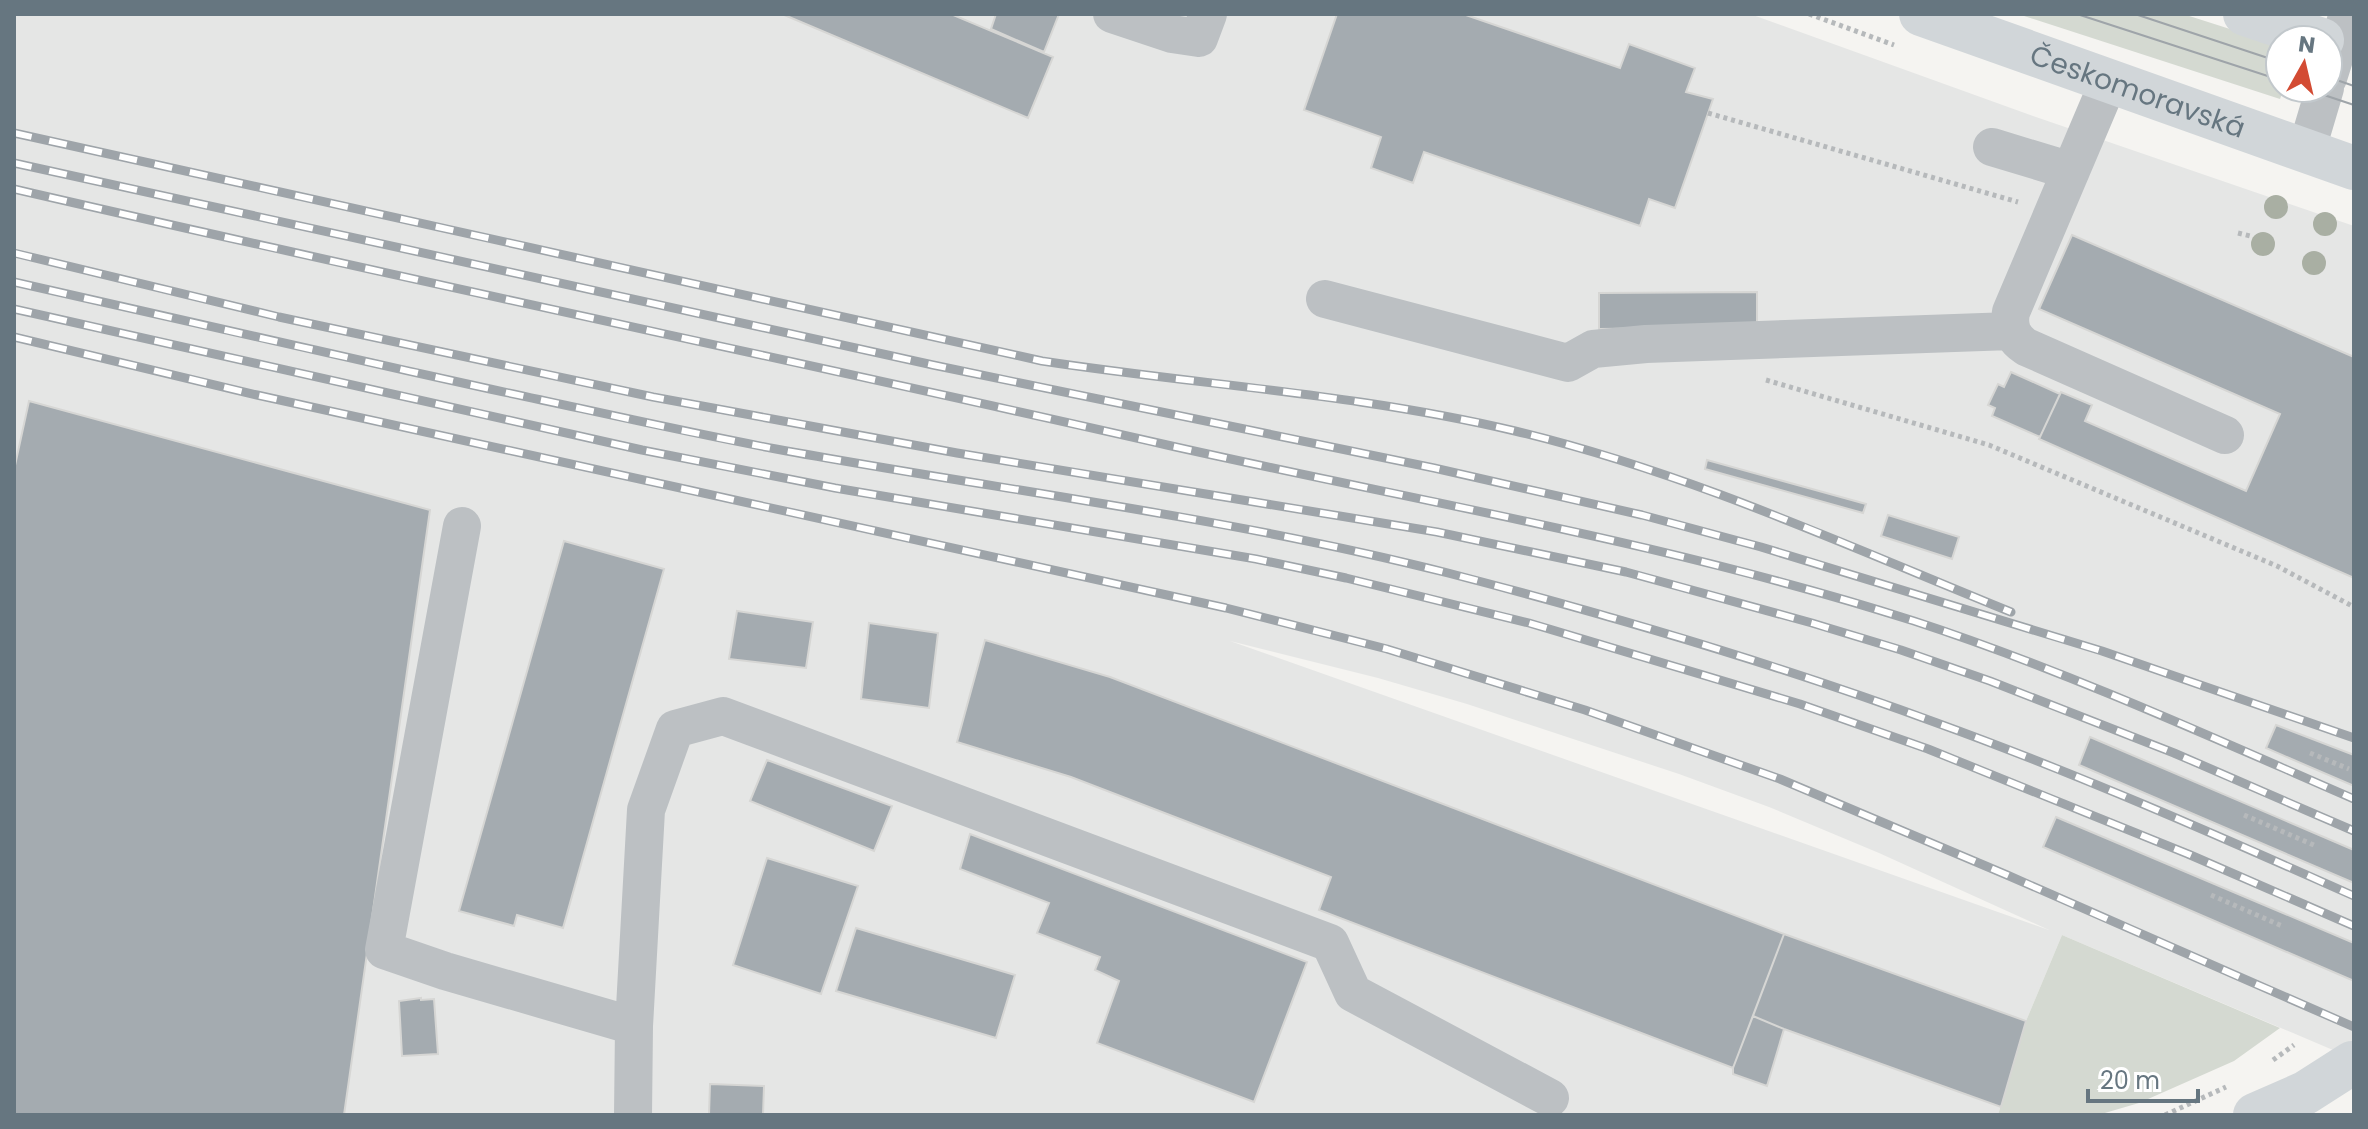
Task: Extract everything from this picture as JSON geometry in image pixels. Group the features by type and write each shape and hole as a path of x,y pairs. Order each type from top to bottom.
{"main road":[{"name":"Českomoravská","path":"1921,14 2354,168"},
{"path":"2245,14 2274,24"},
{"path":"2255,1115 2305,1093 2352,1063"}],"street":[{"path":"1112,14 1172,34 1199,38 1208,14"},
{"path":"2109,81 2057,167 2011,312 2011,331 2017,341 2026,347 2225,435"},
{"path":"2306,152 2320,104"},
{"path":"1992,147 2057,167"},
{"path":"1325,299 1568,363 1593,349 1646,344 2011,331"},
{"path":"462,526 384,950 634,1026"},
{"path":"633,1115 634,1026 646,810 675,729 723,716 1330,943 1353,993 1550,1098"}],"path":[{"path":"1708,113 2029,205 2057,167"},
{"path":"2238,233 2250,236"},
{"path":"1765,379 1989,445 2277,566 2354,607"},
{"path":"2310,753 2349,769"},
{"path":"2244,815 2316,846"},
{"path":"2211,895 2282,926"}],"shaded area":[{"path":"14,14 1750,14 2033,116 2354,226 2354,1059 2062,935 2026,1021 1998,1115 14,1115","holes":["1230,641 1467,704 1769,807 2049,930"]},
{"path":"2018,14 2183,14 2264,40 2264,94"},
{"path":"2062,935 2280,1028 2234,1061 2139,1103 2098,1115 1998,1115 2026,1021"}],"building":[{"path":"782,14 951,14 1053,57 1028,118"},
{"path":"996,14 1059,14 1044,52 991,29"},
{"path":"1337,14 1463,14 1620,68 1629,44 1695,68 1686,92 1713,99 1675,208 1649,199 1640,226 1424,152 1413,183 1371,168 1381,137 1304,110"},
{"path":"2072,235 2354,357 2354,578 2039,439 2061,392 2092,405 2085,421 2246,491 2280,414 2039,309"},
{"path":"1757,292 1757,327 1599,329 1599,293"},
{"path":"2011,372 2060,394 2040,437 1992,416 1995,408 1988,405 1998,384 2004,387"},
{"path":"29,401 430,510 344,1115 14,1115 14,470"},
{"path":"1707,460 1866,504 1863,513 1705,469"},
{"path":"1888,515 1959,537 1952,559 1881,536"},
{"path":"564,541 664,569 563,928 517,915 514,926 459,911"},
{"path":"737,611 813,622 806,668 729,659"},
{"path":"869,623 938,633 929,708 861,699"},
{"path":"985,640 1110,677 1784,934 1733,1068 1319,910 1331,877 1071,777 957,742"},
{"path":"2276,725 2354,755 2354,786 2266,748"},
{"path":"2090,737 2354,850 2354,883 2079,765"},
{"path":"767,760 892,806 874,851 750,801"},
{"path":"2056,817 2354,943 2354,981 2043,847"},
{"path":"970,834 1307,962 1254,1102 1097,1043 1119,981 1095,970 1100,957 1037,933 1049,903 960,869"},
{"path":"767,858 858,886 821,994 733,965"},
{"path":"856,928 1015,975 996,1038 836,991"},
{"path":"1784,934 2026,1021 2001,1107 1753,1016"},
{"path":"434,999 438,1054 402,1056 399,1001"},
{"path":"1753,1016 1784,1029 1767,1086 1733,1074"},
{"path":"710,1084 764,1086 763,1115 709,1115"}],"tram line":[{"path":"2077,14 2264,75"},
{"path":"2135,14 2264,57"},
{"path":"2344,83 2354,86"},
{"path":"2344,102 2354,105"}],"railway":[{"path":"14,133 1042,361 1339,399 1457,418 1515,431 1642,467 1705,489 2011,612"},
{"path":"14,163 933,365 1434,468 1642,515 1761,547 2102,651 2354,738"},
{"path":"14,189 1729,568 1822,593 1970,640 2136,705 2354,799"},
{"path":"14,253 279,317 653,397 957,453 1437,532 1626,572 1812,623 1990,681 2174,753 2354,831"},
{"path":"14,282 704,435 1197,520 1365,553 1448,573 1694,642 1877,701 2095,784 2354,896"},
{"path":"14,309 642,450 835,488 1256,559 1529,623 1800,704 1928,749 2188,854 2354,926"},
{"path":"14,337 257,395 1226,608 1387,649 1585,710 1780,779 2354,1027"}]}
